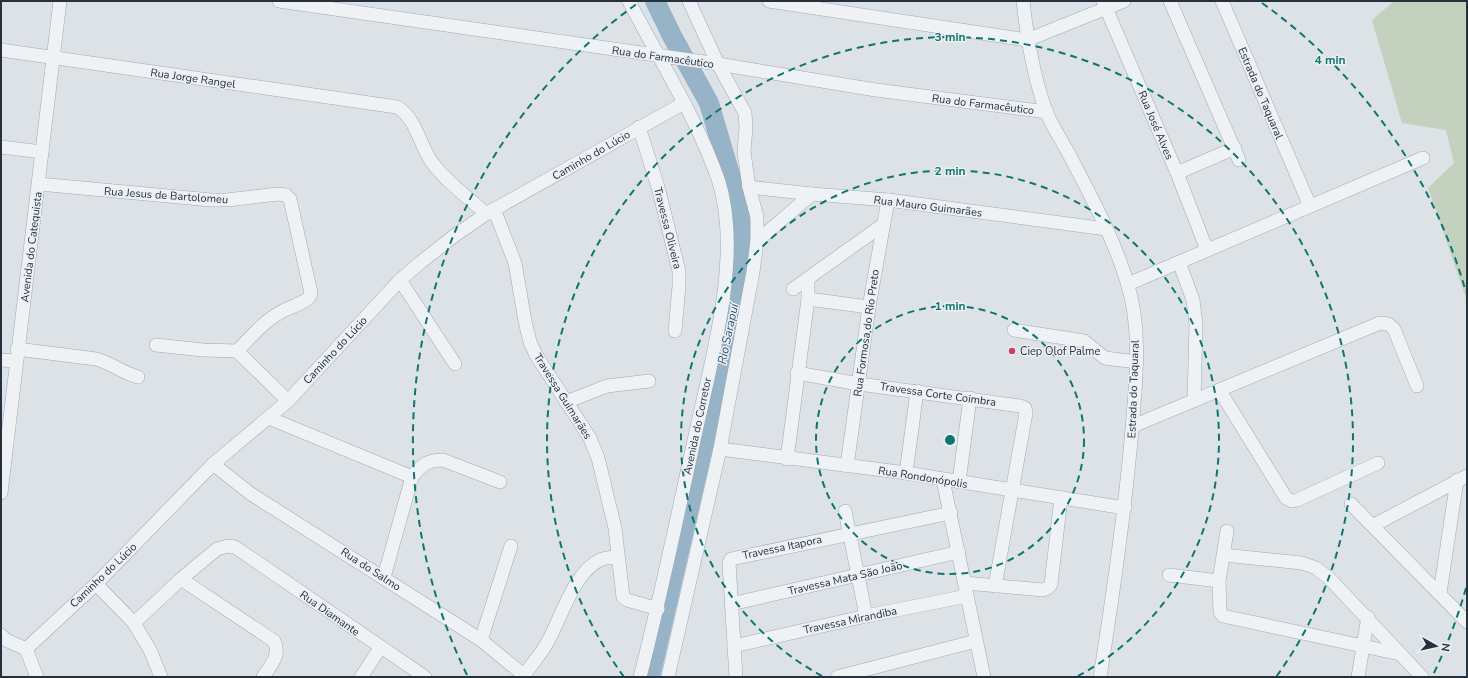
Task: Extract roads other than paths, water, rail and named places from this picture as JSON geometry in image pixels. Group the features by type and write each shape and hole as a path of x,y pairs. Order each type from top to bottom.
{"street":[{"name":"Avenida do Catequista","path":"1,493 16,355 39,184 60,1"},
{"name":"Rua do Farmacêutico","path":"279,1 326,5 876,90 1047,112"},
{"name":"Avenida do Corretor","path":"629,1 684,103 718,180 725,216 727,258 724,296 714,345 658,608 640,677"},
{"path":"668,677 720,449 753,272 757,241 757,217 749,187 744,152 746,127 745,113 712,64 689,1"},
{"path":"769,1 1027,40 1105,5 1124,1"},
{"name":"Estrada do Taquaral","path":"1023,1 1027,40 1035,76 1047,112 1106,229 1128,284 1135,320 1137,362 1125,508 1100,677"},
{"path":"1170,1 1237,154 1177,173"},
{"name":"Estrada do Taquaral","path":"1222,1 1310,206"},
{"name":"Rua José Alves","path":"1105,5 1177,173 1207,250"},
{"name":"Rua Jorge Rangel","path":"1,50 54,59 397,107 409,117 431,161 445,176 490,212"},
{"name":"Caminho do Lúcio","path":"26,649 96,584 213,464 288,401 400,280 454,236 490,212 684,103"},
{"name":"Travessa Oliveira","path":"639,127 658,187 679,271 675,331"},
{"path":"1,147 42,152"},
{"path":"1128,284 1423,158"},
{"name":"Rua Jesus de Bartolomeu","path":"39,184 211,200 227,200 278,194 286,195 290,199 311,296 279,312 267,321 236,351"},
{"name":"Rua Mauro Guimarães","path":"749,187 888,200 1106,229"},
{"path":"757,241 812,194"},
{"name":"Rua Formosa do Rio Preto","path":"847,466 869,307 888,200"},
{"name":"Travessa Guimarães","path":"490,212 515,262 530,342 536,355 590,438 598,458 615,528 617,557 623,597 626,600 658,608"},
{"path":"793,289 884,224"},
{"path":"1180,262 1193,300 1196,324 1194,401"},
{"path":"787,459 797,373 808,299 808,279"},
{"path":"400,280 455,364"},
{"path":"808,299 869,307"},
{"path":"1132,426 1380,324 1388,324 1394,329 1417,386"},
{"path":"1014,330 1084,341 1105,358 1137,362"},
{"path":"156,345 203,350 236,351 288,401"},
{"path":"1,360 16,355 96,359 105,361 127,374 138,377"},
{"name":"Travessa Corte Coimbra","path":"797,373 859,384 970,398 1025,408 1026,413 1012,491"},
{"path":"566,402 607,386 649,381"},
{"path":"906,473 917,391"},
{"path":"1220,391 1286,498 1292,501 1378,463"},
{"path":"959,482 970,398"},
{"path":"269,418 412,477"},
{"name":"Rua Rondonópolis","path":"720,449 787,459 906,473 1125,508"},
{"path":"384,577 412,477 425,463 433,460 443,460 500,482"},
{"name":"Rua do Salmo","path":"213,464 251,494 384,577 481,640 525,676"},
{"path":"1374,525 1462,478"},
{"path":"1440,593 1462,478"},
{"path":"943,480 984,677"},
{"path":"995,586 1012,491"},
{"path":"965,583 1043,590 1048,588 1051,584 1061,498"},
{"path":"1351,504 1374,525 1467,622"},
{"path":"845,510 866,616"},
{"name":"Travessa Itapora","path":"736,677 729,562 731,559 951,513"},
{"path":"1227,531 1219,581 1220,612 1223,616 1400,654"},
{"name":"Rua Diamante","path":"181,579 217,549 228,546 235,548 424,677"},
{"path":"481,640 511,546"},
{"name":"Travessa Mata São João","path":"731,604 959,552"},
{"path":"1224,554 1302,563 1316,568 1329,578 1368,617 1422,677"},
{"path":"525,676 547,643 570,595 584,574 594,564 602,559 617,557"},
{"path":"1169,575 1219,581"},
{"path":"134,623 181,579 274,640 277,651 275,660 262,677"},
{"path":"96,584 134,623 150,650 161,677"},
{"name":"Travessa Mirandiba","path":"734,646 866,616 967,596"},
{"path":"1358,677 1368,617"},
{"path":"3,639 26,649 37,677"},
{"path":"837,677 976,641"},
{"path":"361,677 380,648"}],"waterway":[{"name":"Rio Sarapuí","path":"650,677 728,339 741,271 742,215 709,103 672,36 655,1"}],"place":[{"name":"Ciep Olof Palme","path":"1012,351"}]}
